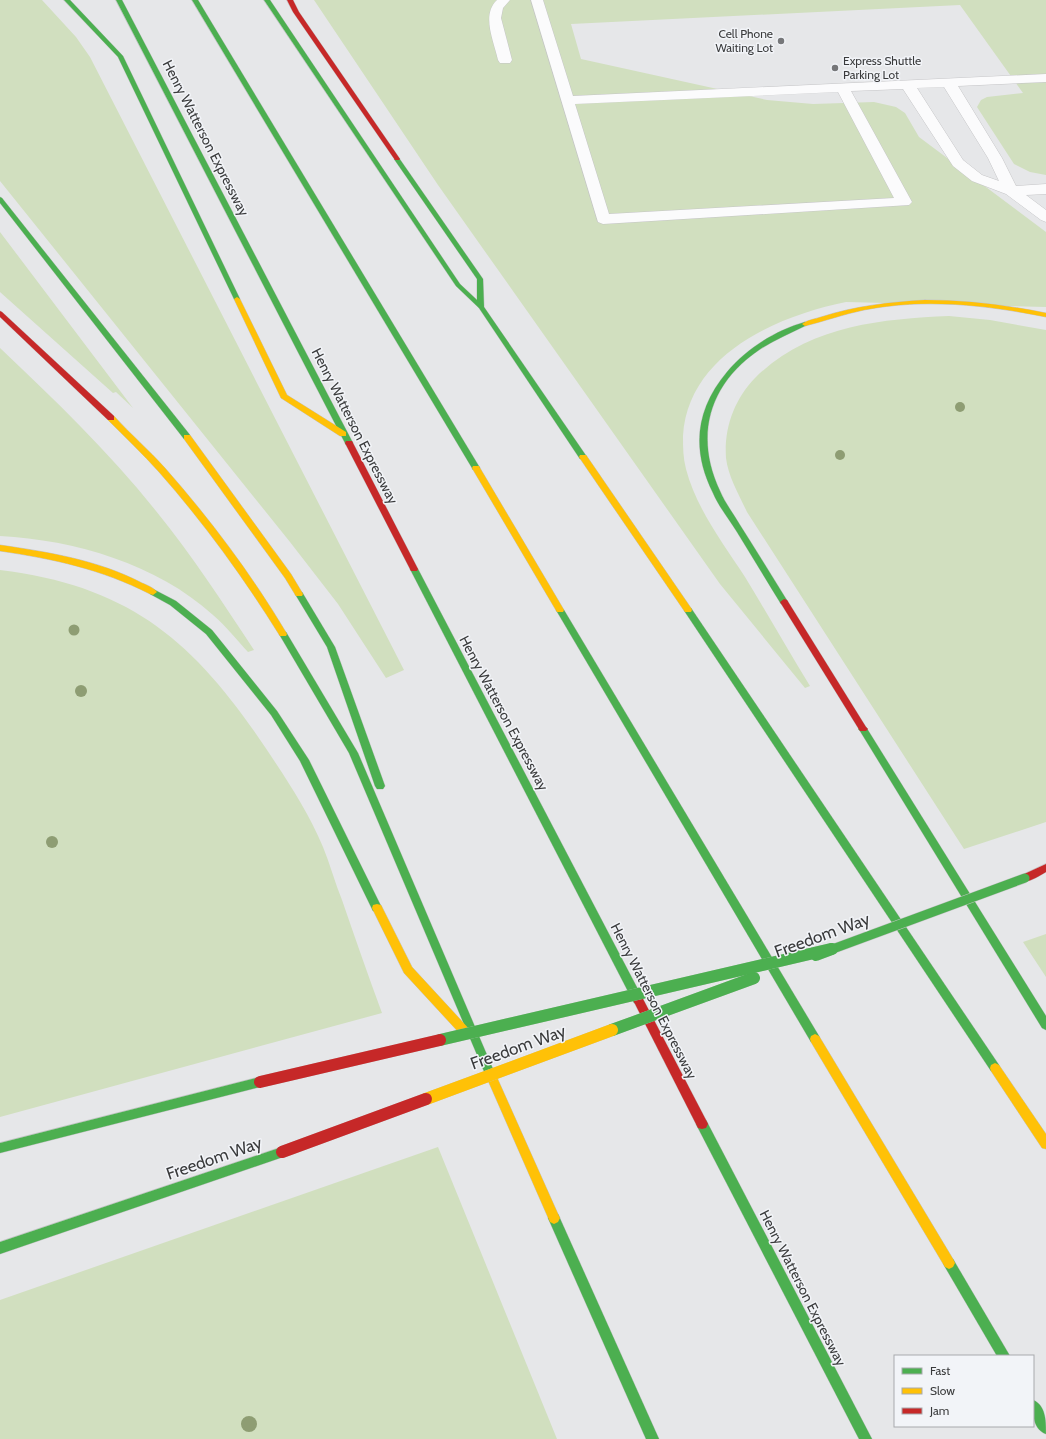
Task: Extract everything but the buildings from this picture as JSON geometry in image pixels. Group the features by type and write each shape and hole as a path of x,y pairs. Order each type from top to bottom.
{"main road":[{"path":"67,0 120,56 284,396 343,434"},
{"name":"Henry Watterson Expressway","path":"119,0 866,1439"},
{"path":"195,0 345,248 1003,1355"},
{"path":"267,0 458,285 481,307 729,670 1046,1144"},
{"path":"290,0 300,18 480,279 481,307"},
{"path":"0,199 191,442 288,576 331,647 373,760 384,797"},
{"path":"1046,315 1006,307 960,302 926,301 874,305 842,311 812,320 786,330 761,345 740,361 722,380 711,401 704,422 703,445 706,466 714,488 1046,1025"},
{"path":"0,313 81,388 162,470 206,522 261,598 301,662 353,753 478,1044 653,1439"},
{"path":"0,548 57,556 97,567 137,583 172,603 209,632 274,713 304,760 408,970 478,1044"},
{"path":"388,811 415,899"},
{"path":"1025,878 1046,868"},
{"name":"Freedom Way","path":"0,1248 282,1152 1025,878 1046,874"},
{"path":"0,1148 260,1082 831,949"},
{"path":"1034,1408 1046,1428"}],"lane":[{"path":"504,0 497,7 495,18 505,60"},
{"path":"537,0 602,220 904,202 842,87"},
{"path":"567,100 1046,78"},
{"path":"949,83 995,158 1012,191"},
{"path":"908,85 958,163 977,178 1012,191 1046,217"},
{"path":"1012,191 1046,190"}],"green space":[{"path":"0,0 42,0 76,37 90,57 404,670 386,678 338,604 290,542 0,181"},
{"path":"314,0 1046,0 1046,175 1030,172 1014,164 977,107 981,100 987,97 1023,93 960,5 571,24 581,59 767,100 813,104 874,102 896,107 905,113 919,137 1046,232 1046,307 846,302 819,308 792,317 765,329 740,344 719,361 701,382 689,407 683,436 684,461 696,498 810,686 805,688 720,584 438,185"},
{"path":"0,232 133,408 116,392 113,393 0,292"},
{"path":"949,316 990,320 1046,330 1046,822 964,849 747,512 731,479 726,458 729,425 736,405 755,378 775,361 798,347 821,336 846,329 871,323 923,317"},
{"path":"0,348 81,427 138,489 195,562 254,650 248,652 218,619 191,597 167,582 141,569 86,549 28,538 0,536"},
{"path":"0,570 46,578 86,590 122,605 155,625 184,649 212,677 239,710 265,747 311,821 326,853 382,1013 0,1117"},
{"path":"1046,934 1046,977 1023,942"},
{"path":"438,1147 557,1439 0,1439 0,1300"}],"traffic: fast":[{"path":"67,0 120,56 237,299"},
{"path":"119,0 349,443"},
{"path":"195,0 476,468"},
{"path":"267,0 458,285 481,307 583,457"},
{"path":"397,159 480,279 481,307"},
{"path":"0,199 187,437"},
{"path":"784,602 716,492 705,459 703,432 708,408 719,386 736,366 756,349 779,335 805,324"},
{"path":"414,569 638,1000"},
{"path":"153,592 173,603 209,632 274,713 304,760 377,908"},
{"path":"299,594 331,647 380,786"},
{"path":"560,610 815,1039"},
{"path":"688,610 995,1068"},
{"path":"283,634 353,753 491,1076"},
{"path":"863,729 1046,1025"},
{"path":"816,955 1025,878"},
{"path":"440,1040 831,949"},
{"path":"612,1030 754,978"},
{"path":"0,1148 260,1082"},
{"path":"702,1124 866,1439"},
{"path":"0,1248 282,1152"},
{"path":"554,1218 653,1439"},
{"path":"949,1263 1003,1355"},
{"path":"1034,1408 1046,1428"}],"traffic: slow":[{"path":"237,299 284,396 343,434"},
{"path":"805,324 865,308 925,302 955,302 985,305 1046,315"},
{"path":"111,418 156,463 211,529 256,592 283,634"},
{"path":"187,437 288,576 299,594"},
{"path":"583,457 688,610"},
{"path":"476,468 560,610"},
{"path":"0,548 79,562 116,574 153,592"},
{"path":"377,908 408,970 467,1034"},
{"path":"426,1099 612,1030"},
{"path":"815,1039 949,1263"},
{"path":"995,1068 1046,1144"},
{"path":"491,1076 554,1218"}],"traffic: jam":[{"path":"290,0 296,12 397,159"},
{"path":"0,313 111,418"},
{"path":"349,443 414,569"},
{"path":"784,602 863,729"},
{"path":"1025,878 1046,868"},
{"path":"638,1000 702,1124"},
{"path":"260,1082 440,1040"},
{"path":"282,1152 426,1099"}],"place":[{"name":"Cell Phone Waiting Lot","path":"781,41"},
{"name":"Express Shuttle Parking Lot","path":"835,68"}]}
